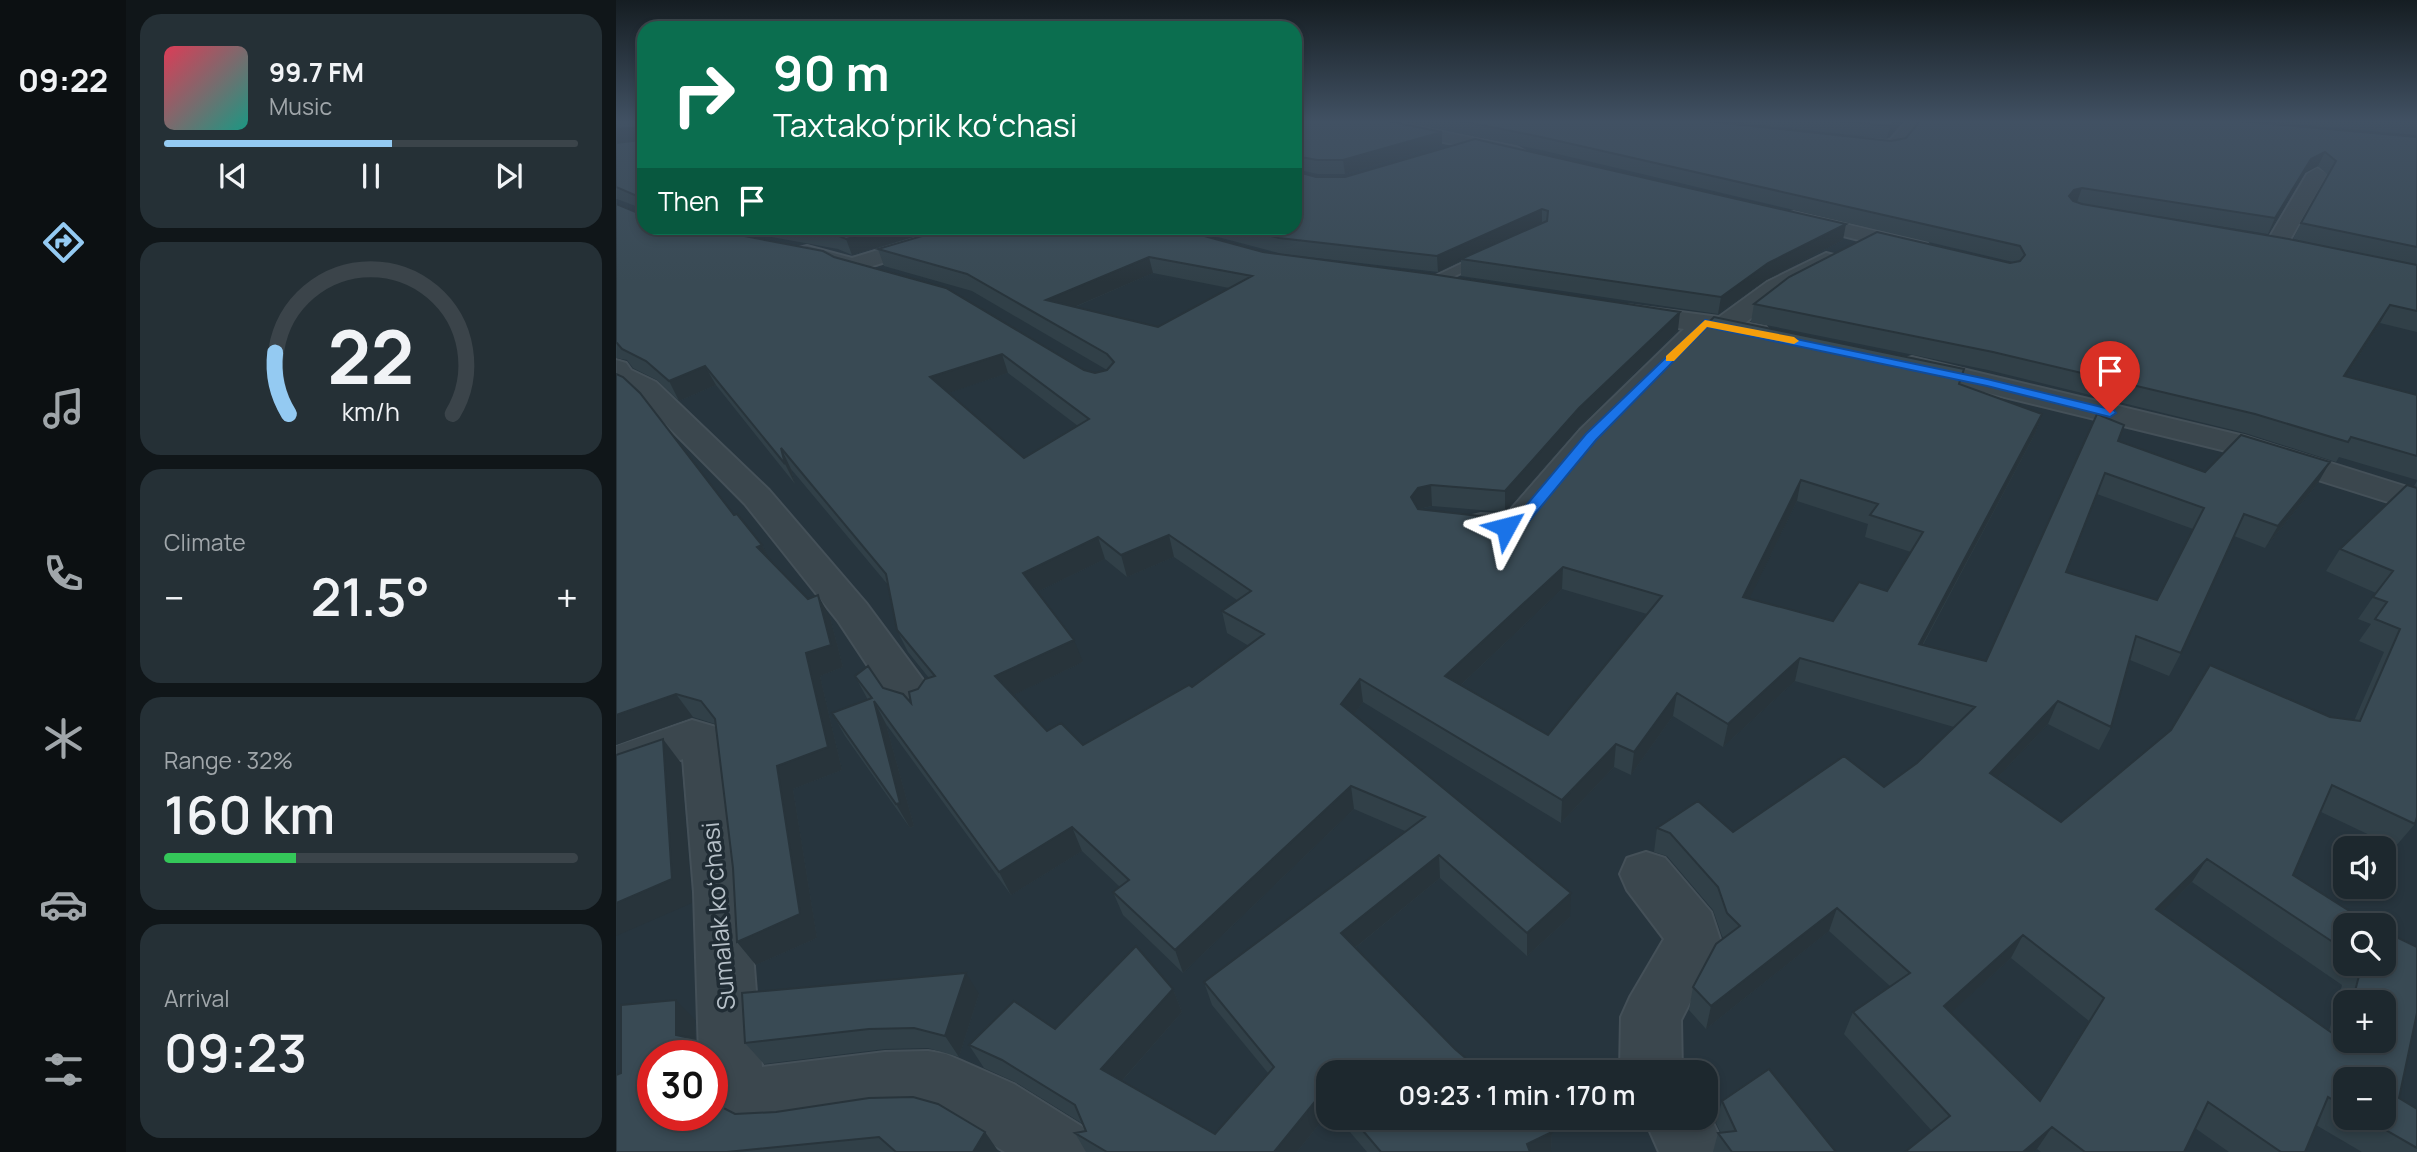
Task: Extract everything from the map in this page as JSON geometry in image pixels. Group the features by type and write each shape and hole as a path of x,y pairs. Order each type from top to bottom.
{"street":[{"path":"2276,245 2317,175"},
{"path":"1779,214 1942,254"},
{"path":"850,266 949,235"},
{"path":"1458,523 1506,527 1519,523 1591,437 1714,324 1776,287 1871,237"},
{"path":"2249,241 2300,250"},
{"path":"788,249 838,259 850,266 900,279"},
{"path":"1420,279 1473,288"},
{"path":"1603,310 1714,324 1778,337"},
{"path":"1885,360 1987,382 2233,443 2417,501"},
{"path":"626,384 757,497 852,612 913,699"},
{"name":"Sumalak koʻchasi","path":"616,765 692,737 700,738 705,743 721,892 730,1063 735,1088 756,1098 775,1099 897,1082 944,1086 985,1103 1063,1152"},
{"path":"1646,874 1691,929 1692,942 1651,1017 1651,1060"},
{"path":"1681,1130 1693,1152"}],"lane":[{"path":"1420,279 1505,247"}],"building":[{"path":"616,175 637,175 637,196 616,187"},
{"path":"1302,175 1345,177 1353,175 1631,175 1846,224 1768,263 1721,297 1461,259 1547,221 1548,211 1542,209 1437,256 1267,235 1302,235"},
{"path":"1707,175 2301,175 2275,218 2082,188 2074,190 2069,196 2073,201 2082,204 2283,238 2417,265 2417,311 2390,305 2344,376 2417,395 2417,456 2351,437 2348,442 2255,414 1993,352 1754,304 1789,277 1877,232 2010,263 2020,261 2025,255 2020,246"},
{"path":"2328,175 2417,175 2417,247 2301,223"},
{"path":"616,204 637,213 637,235 739,235 823,251 834,257 946,288 1084,370 1095,373 1107,370 1114,362 1107,354 967,274 878,249 925,235 1201,235 1263,252 1431,274 1680,312 1579,408 1505,491 1431,485 1418,488 1411,497 1418,509 1506,519 1534,511 1605,426 1714,317 1964,369 1959,384 2042,414 1919,644 1986,661 2097,414 2124,425 2118,441 2205,472 2241,435 2330,462 2278,526 2244,514 2181,653 2136,636 2111,727 2058,701 1990,773 2061,822 2171,730 2210,665 2330,717 2360,721 2400,629 2375,619 2387,602 2373,597 2393,571 2340,549 2407,485 2417,488 2415,824 2332,785 2293,875 2353,913 2333,913 2333,942 2207,859 2156,909 2333,1034 2333,1053 2396,1053 2396,990 2355,990 2359,976 2396,976 2396,937 2417,947 2417,1013 2399,1098 2417,1109 2417,1148 2386,1130 2396,1130 2396,1067 2333,1067 2333,1100 2328,1097 2305,1152 2281,1152 2208,1102 2184,1152 2085,1152 2052,1127 2023,1152 1905,1152 1950,1116 1853,1012 1910,973 1837,908 1711,1006 1693,987 1716,944 1740,926 1727,913 1718,887 1670,833 1657,828 1698,801 1733,832 1844,756 1884,787 1917,763 1975,707 1800,658 1728,724 1677,693 1634,752 1616,744 1562,800 1360,679 1341,704 1571,893 1527,933 1439,855 1341,933 1468,1060 1316,1060 1316,1100 1274,1152 1107,1152 1075,1133 1086,1131 1075,1105 1002,1060 969,1045 1014,1001 1055,1029 1136,946 1173,989 1101,1069 1215,1134 1274,1067 1204,982 1425,817 1351,786 1175,950 1113,892 1129,880 1072,827 999,872 874,701 900,803 896,804 832,713 872,698 855,676 868,666 883,688 903,694 911,703 909,692 918,689 925,679 935,676 897,630 886,574 781,448 785,464 705,366 669,381 646,361 622,349 616,342","holes":["1149,257 1252,276 1158,327 1046,300","1002,354 1089,419 1024,458 930,377","2105,473 2204,508 2157,600 2066,572","1801,480 1878,504 1870,515 1923,532 1887,591 1859,582 1833,621 1743,597","1169,535 1251,591 1222,611 1264,634 1192,687 1189,685 1083,745 1061,723 1047,731 995,676 1074,640 1023,573 1098,537 1121,555","1563,567 1662,596 1548,735 1445,676","2023,935 2104,998 2040,1101 1944,1006"]},
{"path":"837,235 860,235 846,239"},
{"path":"616,374 640,393 734,515 737,514 762,545 757,547 808,599 818,595 831,645 806,653 828,747 777,766 800,914 737,942 733,868 715,719 701,701 676,694 616,715"},
{"path":"663,739 672,879 616,903 616,755"},
{"path":"966,973 945,1036 914,1028 869,1029 745,1043 742,993"},
{"path":"676,1000 676,1035 690,1038 637,1040 637,1131 728,1131 728,1110 735,1114 776,1112 869,1098 913,1097 938,1104 985,1132 973,1152 896,1152 879,1137 727,1152 616,1152 616,1075 621,1073 621,1005"},
{"path":"1769,1069 1836,1152 1732,1152 1718,1133 1736,1131 1722,1101"},
{"path":"1362,1130 1552,1132 1527,1144 1530,1152 1381,1152"}],"slow traffic":[{"path":"1670,359 1705,323 1794,341"}],"route":[{"path":"1506,527 1519,523 1591,437 1705,323 1987,382 2110,413"}]}
